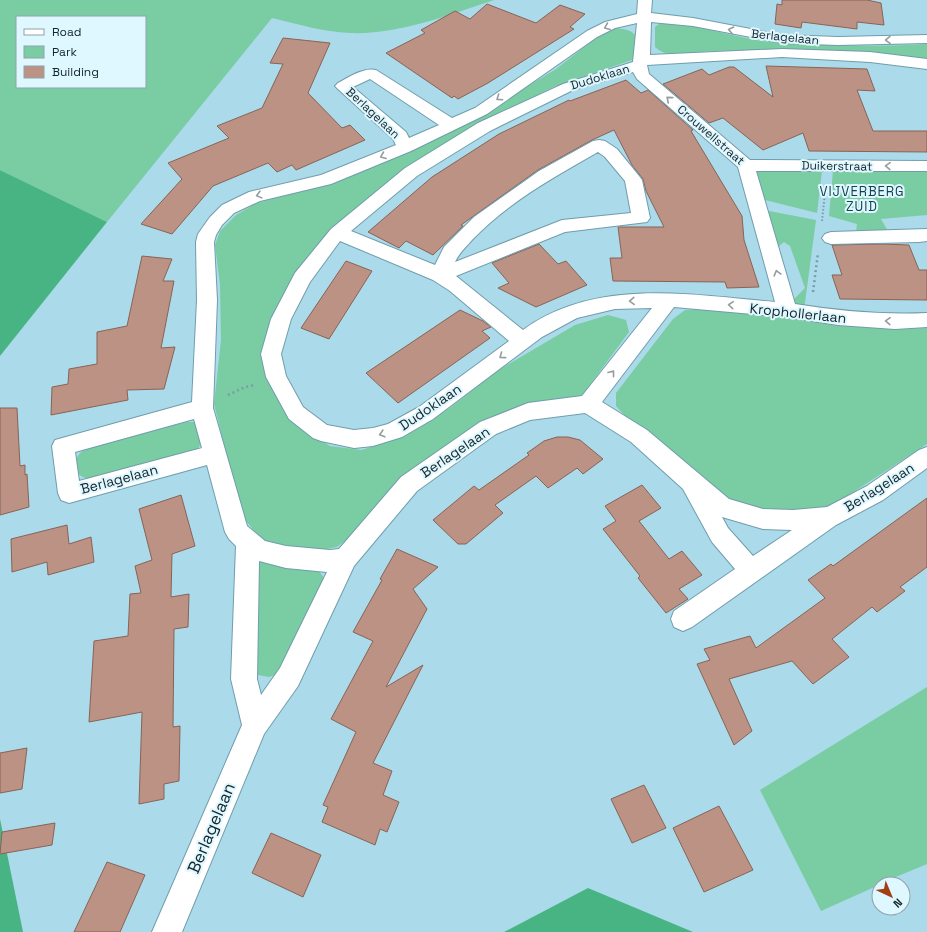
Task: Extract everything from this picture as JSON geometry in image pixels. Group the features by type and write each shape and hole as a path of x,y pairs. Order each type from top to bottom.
{"street":[{"name":"Berlagelaan","path":"346,558 330,561 286,557 258,550 237,532 202,408 207,300 205,242 207,234 216,221 228,209 255,196 325,180 405,147 481,111 592,34 645,8 693,22 736,32 782,39 838,41 927,39"},
{"path":"641,62 645,8"},
{"name":"Dudoklaan","path":"669,300 615,302 572,312 535,332 426,413 394,431 373,437 354,439 321,432 296,413 276,377 271,354 281,320 302,278 337,233 411,172 484,127 568,87 641,62 782,53 870,57 927,64"},
{"name":"Crouwellstraat","path":"641,62 642,76 746,165 787,310"},
{"name":"Berlagelaan","path":"405,147 400,136 343,86 371,73 451,125"},
{"path":"599,145 611,153 633,180 641,218 562,226 440,275 450,252 480,221 545,175 599,145"},
{"name":"Duikerstraat","path":"746,165 927,166"},
{"path":"337,233 440,275 457,286 523,341"},
{"path":"831,238 927,235"},
{"path":"588,404 669,300"},
{"name":"Krophollerlaan","path":"669,300 787,310 845,318 895,322 927,320"},
{"name":"Berlagelaan","path":"167,932 255,725 289,677 346,558 409,484 488,428 528,412 588,404 640,436 690,481 722,506 763,518 793,520 830,517"},
{"name":"Berlagelaan","path":"202,408 63,446 69,493 215,454"},
{"name":"Berlagelaan","path":"683,619 830,517 875,493 927,456"},
{"name":"Berlagelaan","path":"690,481 720,535 751,571"},
{"path":"248,542 244,679 255,725"}],"path":[{"path":"202,408 245,387 265,383 276,377"}],"green space":[{"path":"0,0 494,0 423,23 386,31 368,33 330,31 272,18 107,222 0,170"},
{"path":"666,23 690,26 750,39 781,43 870,46 927,44 927,60 791,50 711,51 675,55 668,54 655,47 655,27 659,24"},
{"path":"615,28 629,30 635,35 636,55 632,60 553,87 467,131 333,232 265,347 299,426 330,446 362,450 412,432 451,407 497,371 575,325 608,315 626,320 629,332 583,394 575,399 512,412 337,547 315,551 288,548 262,540 246,521 233,481 214,404 221,340 220,285 215,245 220,231 236,215 257,203 322,185 505,100 556,69 601,34"},
{"path":"0,170 107,222 0,356"},
{"path":"754,170 822,171 817,213 761,199"},
{"path":"833,171 927,172 927,215 881,219 888,231 856,232 857,224 829,216"},
{"path":"764,210 816,220 804,310 796,304 794,299 805,288 790,246 784,242 777,246"},
{"path":"706,309 893,329 927,328 927,444 832,506 802,514 763,511 722,496 627,418 616,406 616,393 673,319 685,310"},
{"path":"187,422 195,422 200,435 200,445 194,452 91,479 81,476 76,469 74,462 80,453 88,447"},
{"path":"265,560 319,571 324,578 324,585 278,674 269,677 258,675 251,664 257,563"},
{"path":"927,687 927,864 898,876 871,876 871,889 821,911 760,790"},
{"path":"0,819 23,932 0,932"},
{"path":"588,888 693,932 504,932"}],"building":[{"path":"782,0 867,0 881,3 884,25 857,22 857,29 802,22 801,28 775,24 777,4 782,5"},
{"path":"487,4 536,23 560,5 585,14 570,27 574,29 488,83 458,99 454,96 452,98 386,53 425,33 421,30 455,11 470,19"},
{"path":"283,38 330,43 308,93 342,128 350,125 365,140 296,170 292,165 277,172 268,163 213,186 172,234 141,224 182,179 168,163 229,138 217,126 262,108 283,64 270,63"},
{"path":"766,66 867,69 875,91 857,90 873,131 927,131 927,152 809,151 803,133 763,150 723,118 709,123 663,84 702,69 709,75 729,67 734,67 773,97"},
{"path":"626,80 641,93 648,90 693,130 691,131 742,216 744,240 759,287 727,288 725,282 613,281 610,258 622,258 618,227 664,227 646,191 643,179 632,165 614,130 592,140 538,170 461,225 463,226 433,255 406,241 399,248 368,232 432,177 499,134 569,100 570,101"},
{"path":"539,244 558,264 566,261 587,285 536,307 498,288 509,283 492,263"},
{"path":"832,245 909,245 919,270 927,270 927,300 840,299 832,275 842,275"},
{"path":"142,256 172,259 163,281 174,281 161,348 175,347 164,389 127,390 128,400 51,415 52,387 68,384 69,369 97,364 97,332 127,326"},
{"path":"346,261 372,271 329,339 301,328"},
{"path":"460,310 483,321 491,327 482,331 490,338 398,403 366,373"},
{"path":"0,408 17,408 20,466 25,465 25,475 27,474 29,507 0,515"},
{"path":"557,437 568,437 580,440 603,459 583,474 577,468 548,488 536,476 495,505 503,513 466,544 458,544 433,520 474,486 479,490 529,455 527,453 544,441"},
{"path":"642,485 661,508 639,521 669,559 682,551 702,575 679,589 688,599 666,613 638,578 640,576 603,529 616,521 605,506"},
{"path":"181,495 195,546 172,554 171,597 189,594 188,627 174,629 173,727 180,726 179,781 164,784 164,799 139,804 142,712 89,722 94,641 128,636 130,594 141,593 135,566 152,560 139,509"},
{"path":"927,498 927,567 900,587 905,591 877,612 872,607 832,639 849,657 813,684 792,661 729,679 752,731 734,745 697,664 710,660 704,649 750,636 756,648 825,598 808,580 831,564 833,566"},
{"path":"67,525 69,544 91,537 94,562 48,575 47,562 12,572 11,539"},
{"path":"397,549 438,567 413,589 427,609 386,687 423,665 373,763 392,771 383,795 399,802 387,832 380,829 375,845 322,822 328,807 323,805 356,732 331,719 373,641 353,632 382,580 380,579"},
{"path":"27,748 22,789 0,793 0,753"},
{"path":"644,785 666,828 632,843 611,799"},
{"path":"719,806 753,870 704,892 673,828"},
{"path":"55,823 52,845 0,854 2,832"},
{"path":"271,833 321,855 303,897 252,873"},
{"path":"107,862 145,875 120,932 74,932"}],"district":[{"name":"VIJVERBERG ZUID","path":"862,198"}]}
